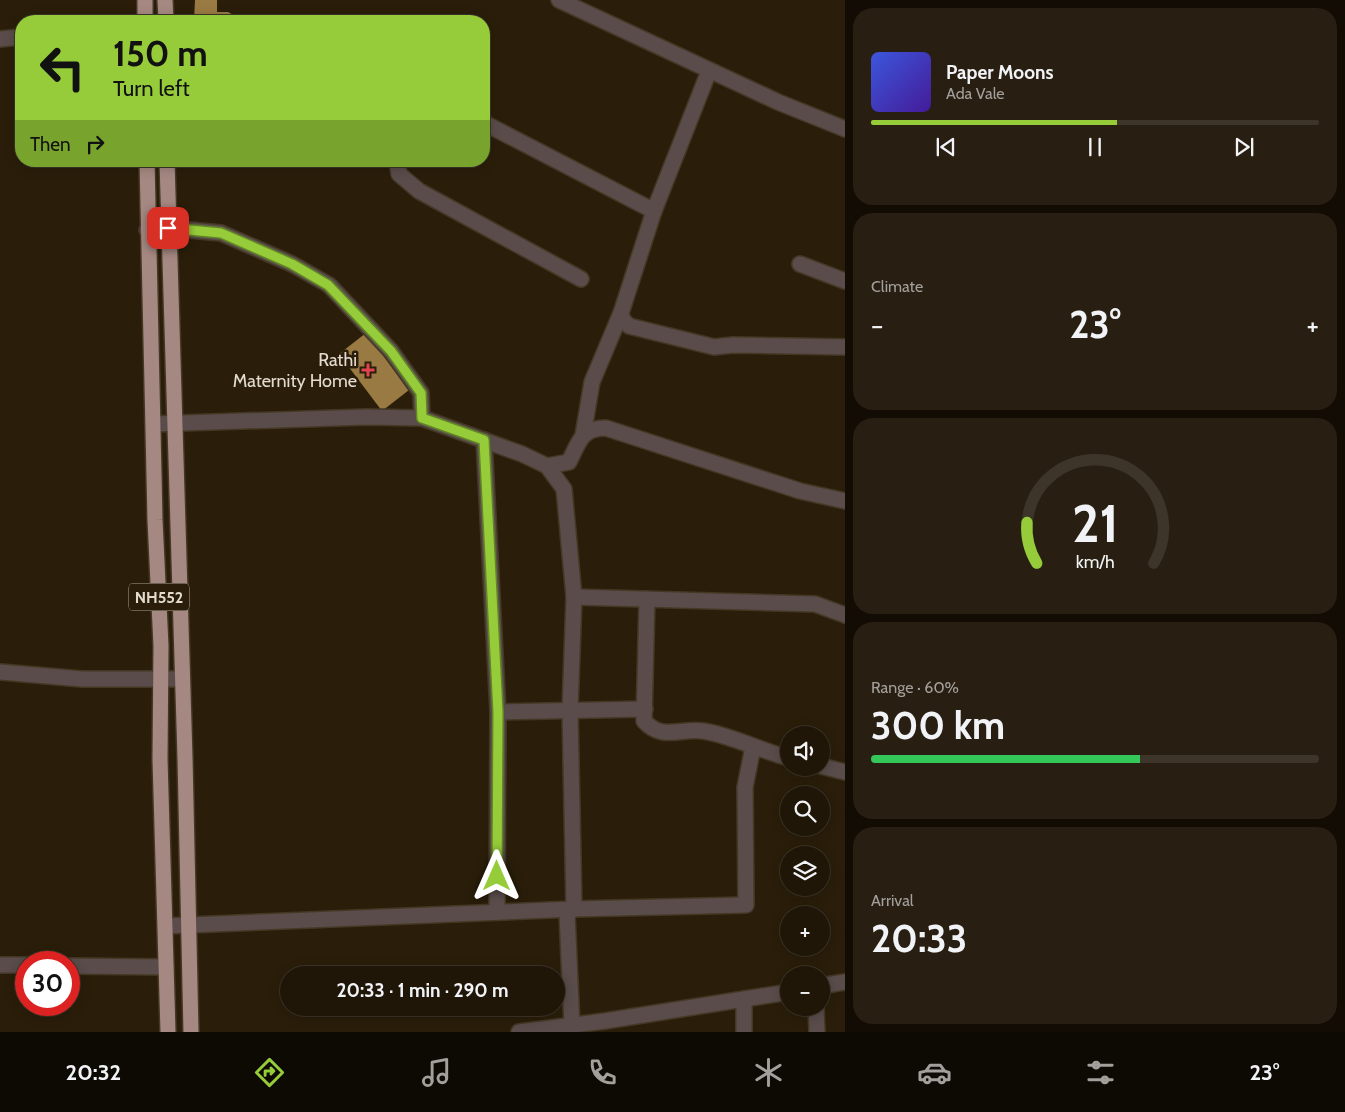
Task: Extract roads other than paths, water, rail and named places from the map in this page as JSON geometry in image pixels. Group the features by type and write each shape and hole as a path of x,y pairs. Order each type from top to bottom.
{"highway":[{"path":"145,0 145,15"},
{"path":"165,0 166,15"},
{"name":"NH552","path":"147,167 147,230 168,1032"},
{"name":"NH552","path":"167,167 191,1032"}],"street":[{"path":"559,0 778,102 845,129"},
{"path":"0,39 15,38"},
{"path":"574,909 570,710 574,597 564,489 569,462 583,435 592,382 621,313 654,211 710,71"},
{"path":"490,126 654,211"},
{"path":"398,167 399,174 419,190 581,279"},
{"path":"147,230 168,228 221,233 292,264 328,285 391,351 421,393 422,418"},
{"path":"800,264 845,281"},
{"path":"621,313 623,320 629,326 714,347 733,345 845,347"},
{"path":"153,424 174,421 366,417 422,418 484,440 547,466 564,489"},
{"path":"583,435 594,428 606,428 800,491 845,501"},
{"path":"484,440 498,712 497,912"},
{"path":"547,466 569,462"},
{"path":"574,597 815,604 845,614"},
{"path":"647,599 644,721 652,730 662,732 702,731 780,755"},
{"path":"0,672 82,679 182,679"},
{"path":"498,712 645,709"},
{"path":"164,926 574,909 746,905 745,787 753,747"},
{"path":"830,768 845,772"},
{"path":"572,1026 567,913 574,909"},
{"path":"0,964 15,965"},
{"path":"80,966 166,967"},
{"path":"830,984 845,982"},
{"path":"519,1032 572,1026 780,993"},
{"path":"744,999 744,1032"},
{"path":"816,1016 817,1032"}],"place":[{"name":"Rathi Maternity Home","path":"368,370"}]}
